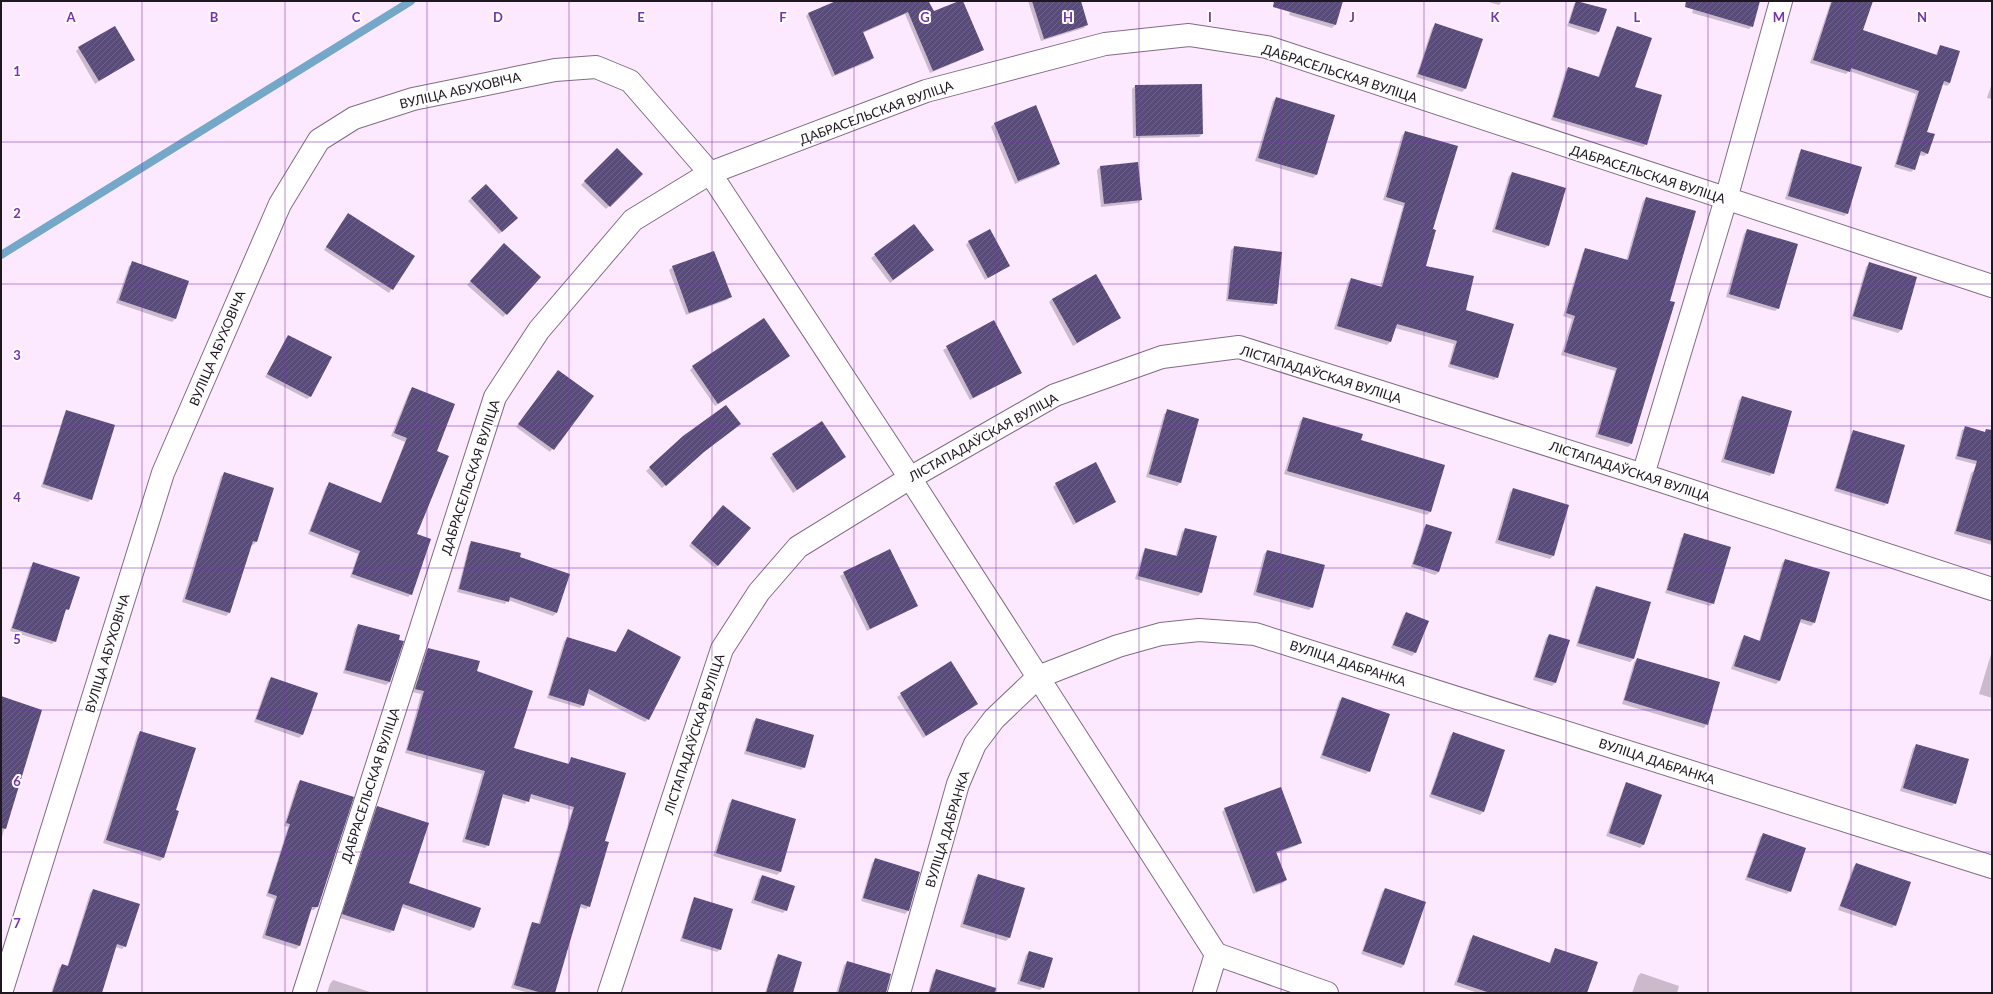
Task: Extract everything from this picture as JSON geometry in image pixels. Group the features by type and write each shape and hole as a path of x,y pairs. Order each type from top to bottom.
{"street":[{"path":"1642,475 1726,200 1781,1"},
{"name":"ДАБРАСЕЛЬСКАЯ ВУЛІЦА","path":"304,993 494,397 539,330 633,220 710,173 926,91 1105,44 1188,35 1267,47 1726,200 1992,286"},
{"name":"ВУЛІЦА АБУХОВІЧА","path":"1,993 163,473 280,204 319,140 354,118 413,98 555,70 596,67 630,81 710,173 910,478 1216,954"},
{"name":"ЛІСТАПАДАЎСКАЯ ВУЛІЦА","path":"609,993 722,649 759,592 798,547 910,478 1055,395 1162,357 1239,347 1642,475 1992,589"},
{"name":"ВУЛІЦА ДАБРАНКА","path":"899,993 958,784 975,744 994,719 1038,676 1118,646 1161,634 1199,630 1255,634 1992,867"},
{"path":"1204,993 1216,954 1326,993"}],"building":[{"path":"836,1 931,1 929,2 934,11 959,1 963,1 984,50 933,71 908,12 863,32 874,58 835,75 808,13"},
{"path":"1032,1 1081,1 1088,25 1044,39"},
{"path":"1274,1 1343,1 1336,25 1273,7"},
{"path":"1576,1 1607,9 1599,32 1569,23"},
{"path":"1686,1 1760,1 1753,27 1685,7"},
{"path":"1832,1 1873,1 1863,30 1937,55 1940,45 1960,51 1950,83 1944,81 1927,132 1935,134 1928,154 1921,151 1915,170 1896,164 1919,91 1851,68 1850,72 1813,60"},
{"path":"1435,23 1483,39 1466,89 1418,74"},
{"path":"115,26 135,60 99,81 78,47"},
{"path":"1617,26 1652,38 1635,87 1662,95 1647,145 1553,117 1568,67 1599,77"},
{"path":"1202,84 1203,134 1136,136 1135,85"},
{"path":"1276,97 1335,115 1317,175 1258,158"},
{"path":"1036,105 1060,164 1018,181 994,123"},
{"path":"1405,131 1458,146 1433,229 1436,230 1426,266 1474,276 1466,310 1514,324 1498,378 1450,364 1457,341 1397,324 1391,342 1337,326 1351,278 1382,287 1405,203 1386,197"},
{"path":"617,148 643,174 610,207 584,181"},
{"path":"1801,149 1862,167 1848,214 1788,196"},
{"path":"1138,162 1142,200 1104,204 1100,166"},
{"path":"1512,172 1566,188 1549,246 1495,229"},
{"path":"486,184 518,218 502,232 471,198"},
{"path":"1646,197 1696,211 1670,301 1675,302 1632,444 1598,434 1617,368 1564,352 1575,316 1566,313 1585,248 1628,260"},
{"path":"348,213 415,256 393,290 326,247"},
{"path":"914,224 934,250 893,280 874,254"},
{"path":"990,229 1010,266 988,278 968,241"},
{"path":"1747,229 1798,244 1779,309 1729,294"},
{"path":"504,243 541,277 507,315 470,281"},
{"path":"1234,246 1282,252 1277,304 1228,299"},
{"path":"714,251 732,297 689,313 672,266"},
{"path":"132,261 189,281 176,319 119,300"},
{"path":"1869,262 1917,277 1902,330 1853,316"},
{"path":"1096,274 1121,318 1077,343 1052,299"},
{"path":"764,318 790,356 718,404 692,366"},
{"path":"994,320 1022,373 973,398 946,346"},
{"path":"288,335 332,357 311,397 267,374"},
{"path":"558,370 594,396 554,450 518,424"},
{"path":"412,387 455,404 437,451 449,456 417,534 431,539 412,595 352,574 360,551 310,531 329,482 381,503 407,438 394,433"},
{"path":"1742,396 1792,411 1774,474 1724,459"},
{"path":"726,405 741,424 704,452 666,486 649,467 683,436"},
{"path":"1167,409 1199,419 1181,483 1149,474"},
{"path":"66,410 115,425 92,500 43,484"},
{"path":"1303,417 1363,434 1361,440 1445,465 1431,512 1287,471"},
{"path":"822,421 846,457 797,490 772,454"},
{"path":"1965,426 1985,432 1986,429 1992,430 1992,541 1956,531 1977,461 1957,456"},
{"path":"1853,430 1905,445 1888,504 1836,488"},
{"path":"1096,462 1116,502 1076,523 1055,483"},
{"path":"224,472 274,488 257,542 253,541 230,613 185,599"},
{"path":"1513,488 1569,505 1554,556 1498,540"},
{"path":"723,505 751,528 718,566 691,543"},
{"path":"1426,524 1452,532 1439,572 1413,564"},
{"path":"1185,528 1217,536 1202,593 1138,576 1145,548 1177,556"},
{"path":"1684,533 1731,547 1714,604 1667,590"},
{"path":"471,541 521,553 520,557 570,574 557,613 510,597 509,602 459,589"},
{"path":"890,549 918,606 870,629 843,572"},
{"path":"1267,550 1325,565 1313,608 1256,592"},
{"path":"1785,559 1830,572 1815,623 1801,619 1780,681 1734,666 1744,635 1760,641"},
{"path":"33,562 80,577 69,610 66,609 56,642 12,628"},
{"path":"1596,586 1651,602 1634,659 1578,643"},
{"path":"1406,612 1429,621 1416,653 1393,645"},
{"path":"358,624 400,635 399,640 404,641 390,682 345,670"},
{"path":"628,629 681,657 649,720 589,689 584,706 549,695 567,637 616,652"},
{"path":"1549,634 1570,640 1556,683 1535,677"},
{"path":"428,648 480,661 477,671 533,691 514,748 569,764 571,757 626,773 605,841 609,842 590,907 581,904 555,993 542,993 514,985 532,922 540,924 574,807 531,794 529,802 503,794 489,846 465,839 485,771 407,750 424,691 415,689"},
{"path":"1637,658 1720,682 1708,725 1624,700"},
{"path":"951,661 978,704 926,736 900,693"},
{"path":"271,677 318,693 303,735 256,719"},
{"path":"1,696 42,710 6,829 1,828"},
{"path":"1342,697 1390,714 1370,772 1322,755"},
{"path":"756,718 814,735 805,768 746,751"},
{"path":"140,731 196,748 176,810 179,811 164,858 106,840"},
{"path":"1453,732 1505,750 1484,812 1431,794"},
{"path":"1916,744 1969,759 1956,804 1903,788"},
{"path":"300,780 354,797 318,907 312,907 300,946 265,935 277,896 268,893 290,824 286,823"},
{"path":"1626,782 1662,795 1644,845 1609,833"},
{"path":"1281,787 1302,843 1276,852 1287,880 1256,892 1224,808"},
{"path":"732,799 796,819 781,872 716,853"},
{"path":"377,806 429,823 409,883 481,908 474,928 403,904 394,931 342,914"},
{"path":"1763,833 1806,848 1791,892 1747,877"},
{"path":"875,858 920,872 909,911 863,898"},
{"path":"1856,863 1911,882 1896,926 1840,906"},
{"path":"978,874 1025,888 1010,938 963,924"},
{"path":"762,875 795,886 787,911 754,900"},
{"path":"1385,888 1426,902 1404,965 1363,951"},
{"path":"93,889 140,904 126,947 117,944 102,993 52,993 62,964 68,966"},
{"path":"694,897 733,909 721,950 682,938"},
{"path":"1473,935 1550,963 1555,948 1598,962 1587,993 1490,993 1457,982"},
{"path":"1029,951 1053,958 1044,988 1020,981"},
{"path":"778,954 802,962 793,993 766,993"},
{"path":"847,961 891,974 886,993 838,993"},
{"path":"936,969 996,988 995,993 929,993"}],"waterway":[{"path":"1,255 411,1"}]}
